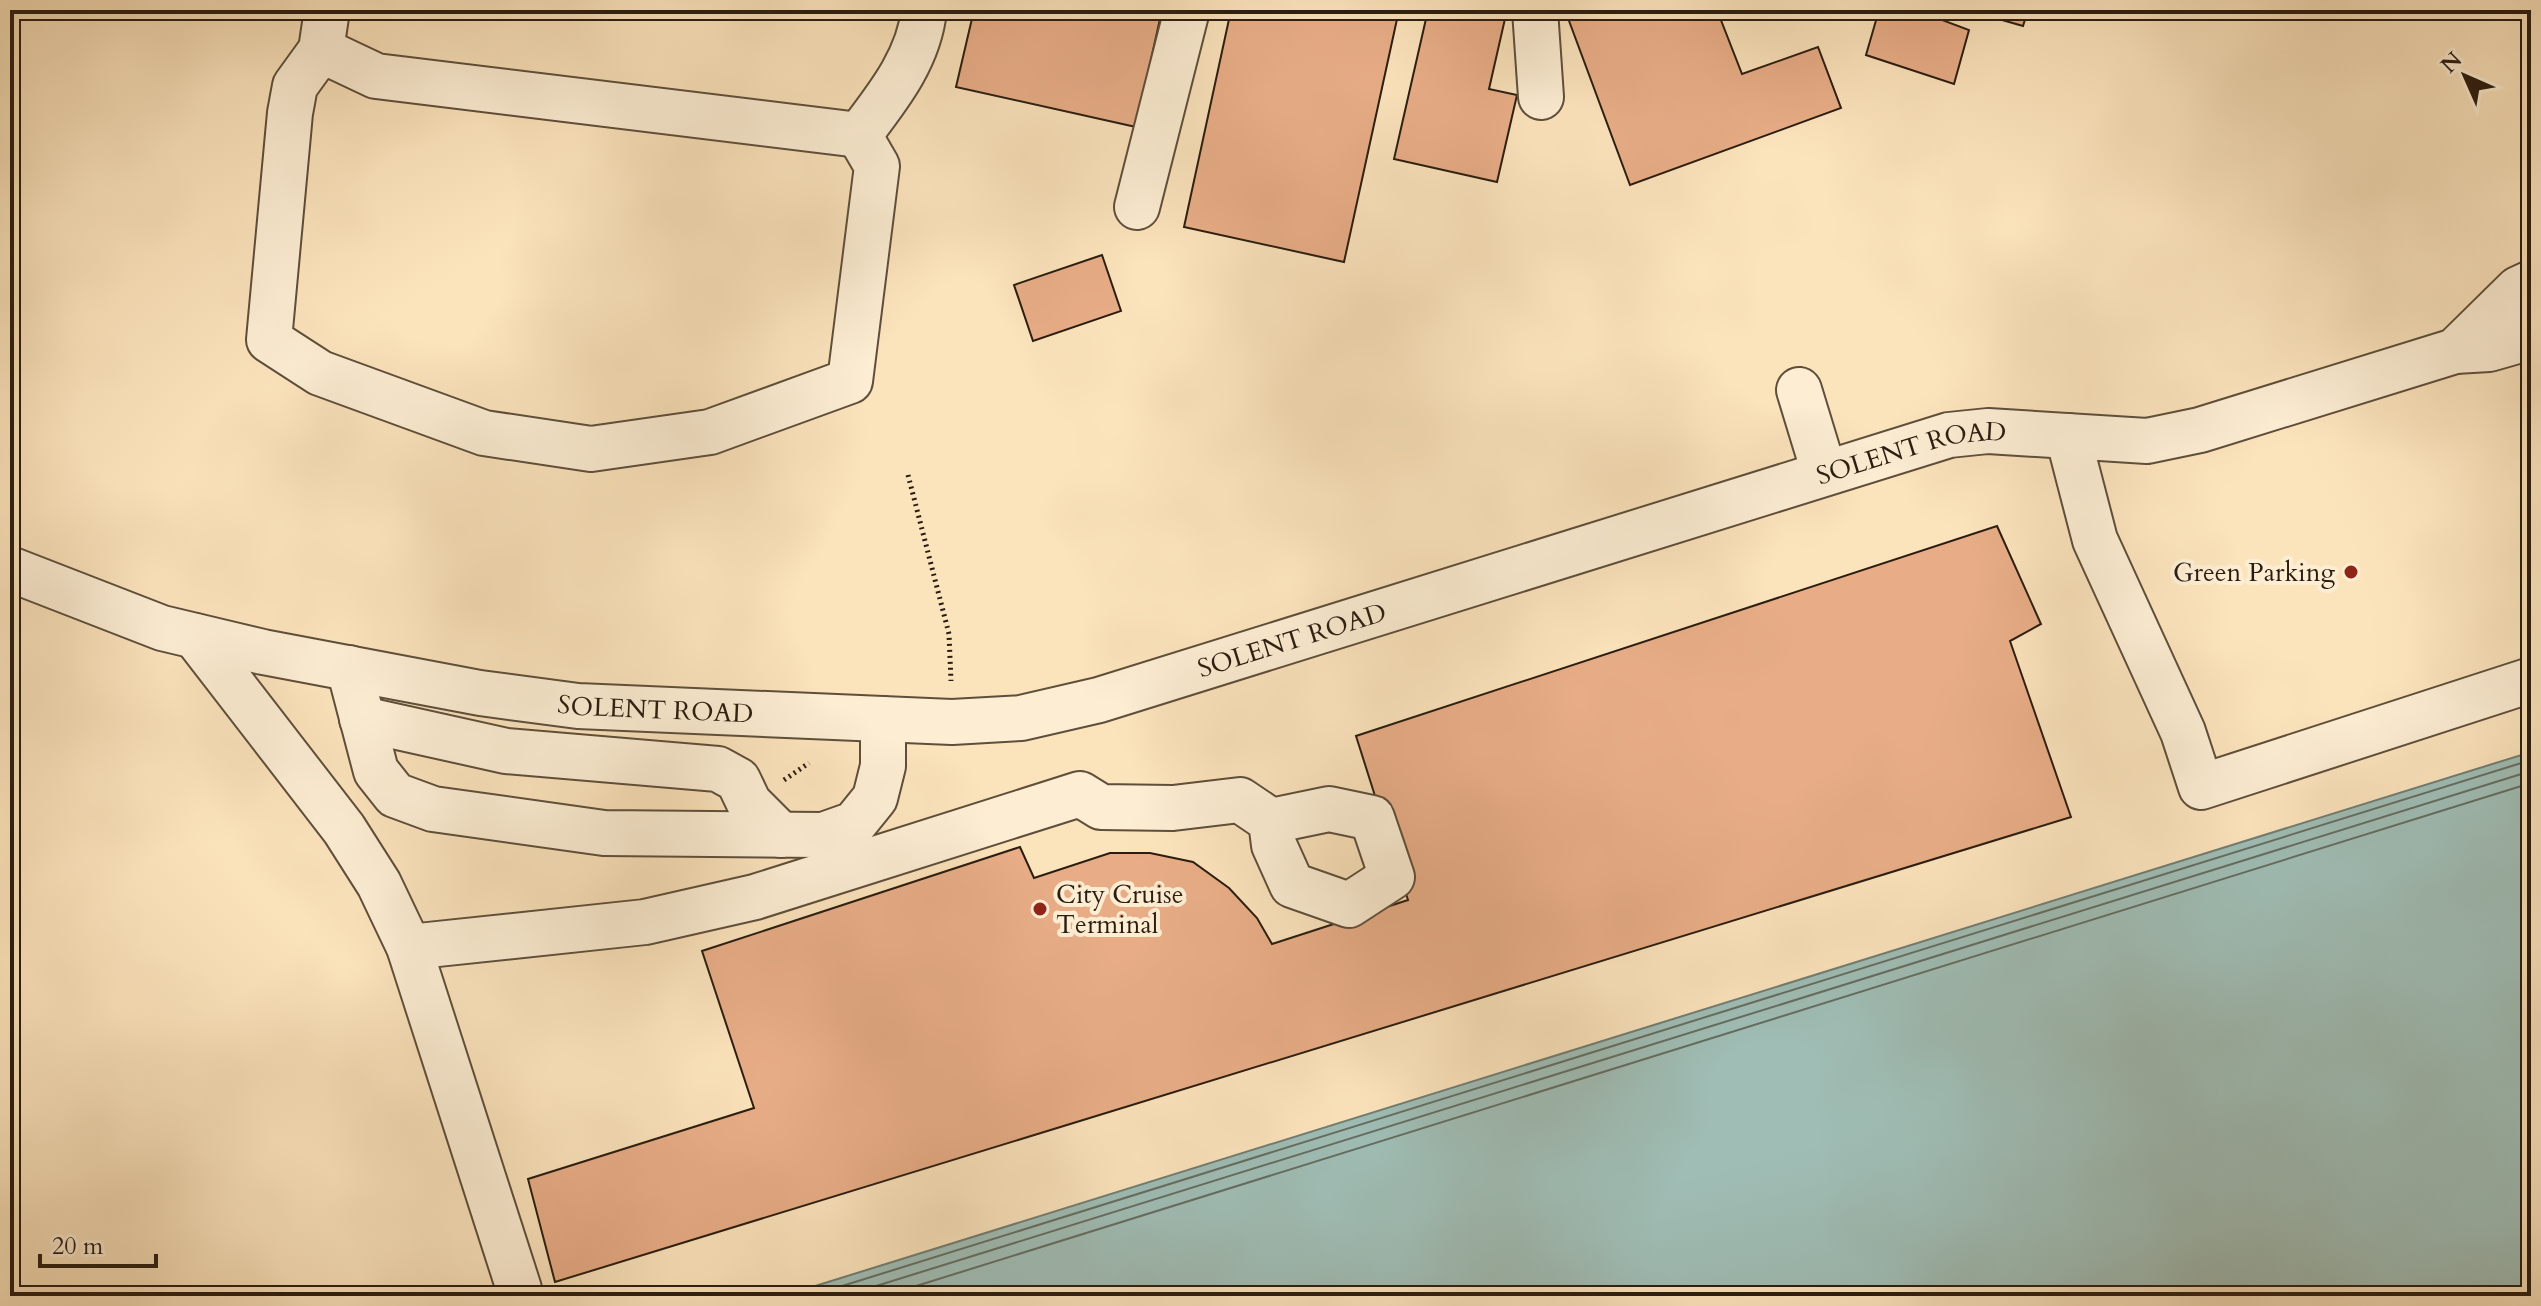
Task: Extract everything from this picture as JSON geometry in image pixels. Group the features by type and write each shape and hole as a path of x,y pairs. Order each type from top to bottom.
{"street":[{"path":"859,135 896,86 922,31 924,10"},
{"path":"1137,207 1187,10"},
{"path":"1535,10 1541,97"},
{"path":"324,30 376,76 859,135 877,166 850,381 710,432 591,449 484,433 320,373 269,340 290,113 295,86 324,30"},
{"name":"SOLENT ROAD","path":"10,569 162,628 263,652 480,693 578,706 952,722 1021,718 1099,700 1949,435 1988,431 2147,441 2200,430 2455,351 2518,289 2531,283"},
{"path":"2455,351 2489,349 2531,337"},
{"path":"1799,390 1824,472"},
{"path":"2068,436 2095,540 2183,732 2201,787 2531,680"},
{"path":"195,636 344,829 379,884 409,947 519,1289"},
{"path":"349,668 376,771 395,795 433,809 604,833 823,835 854,824 875,798 883,766 883,719"},
{"path":"362,719 506,751 718,769 738,780 749,803 781,835"},
{"path":"409,947 645,922 742,901 1080,794 1101,807 1173,808 1240,800 1271,821"}],"path":[{"path":"908,475 949,634 952,722"}],"water":[{"path":"2531,752 2531,1296 783,1296"}],"building":[{"path":"974,10 1162,10 1136,127 956,87"},
{"path":"1231,10 1399,10 1344,262 1184,227"},
{"path":"1428,10 1507,10 1489,89 1517,95 1497,182 1394,159"},
{"path":"1565,10 1717,10 1742,74 1818,47 1841,108 1630,185"},
{"path":"1879,10 1946,10 1942,20 1969,30 1954,84 1866,55"},
{"path":"1967,10 2028,10 2023,26"},
{"path":"1102,255 1121,311 1033,341 1014,285"},
{"name":"City Cruise Terminal","path":"1997,526 2041,624 2010,641 2071,817 555,1282 528,1179 754,1108 702,951 1020,847 1034,878 1110,853 1150,853 1193,862 1229,888 1257,918 1272,944 1408,900 1356,736"}],"place":[{"name":"Green Parking","path":"2351,572"},
{"name":"City Cruise Terminal","path":"1040,909"}]}
